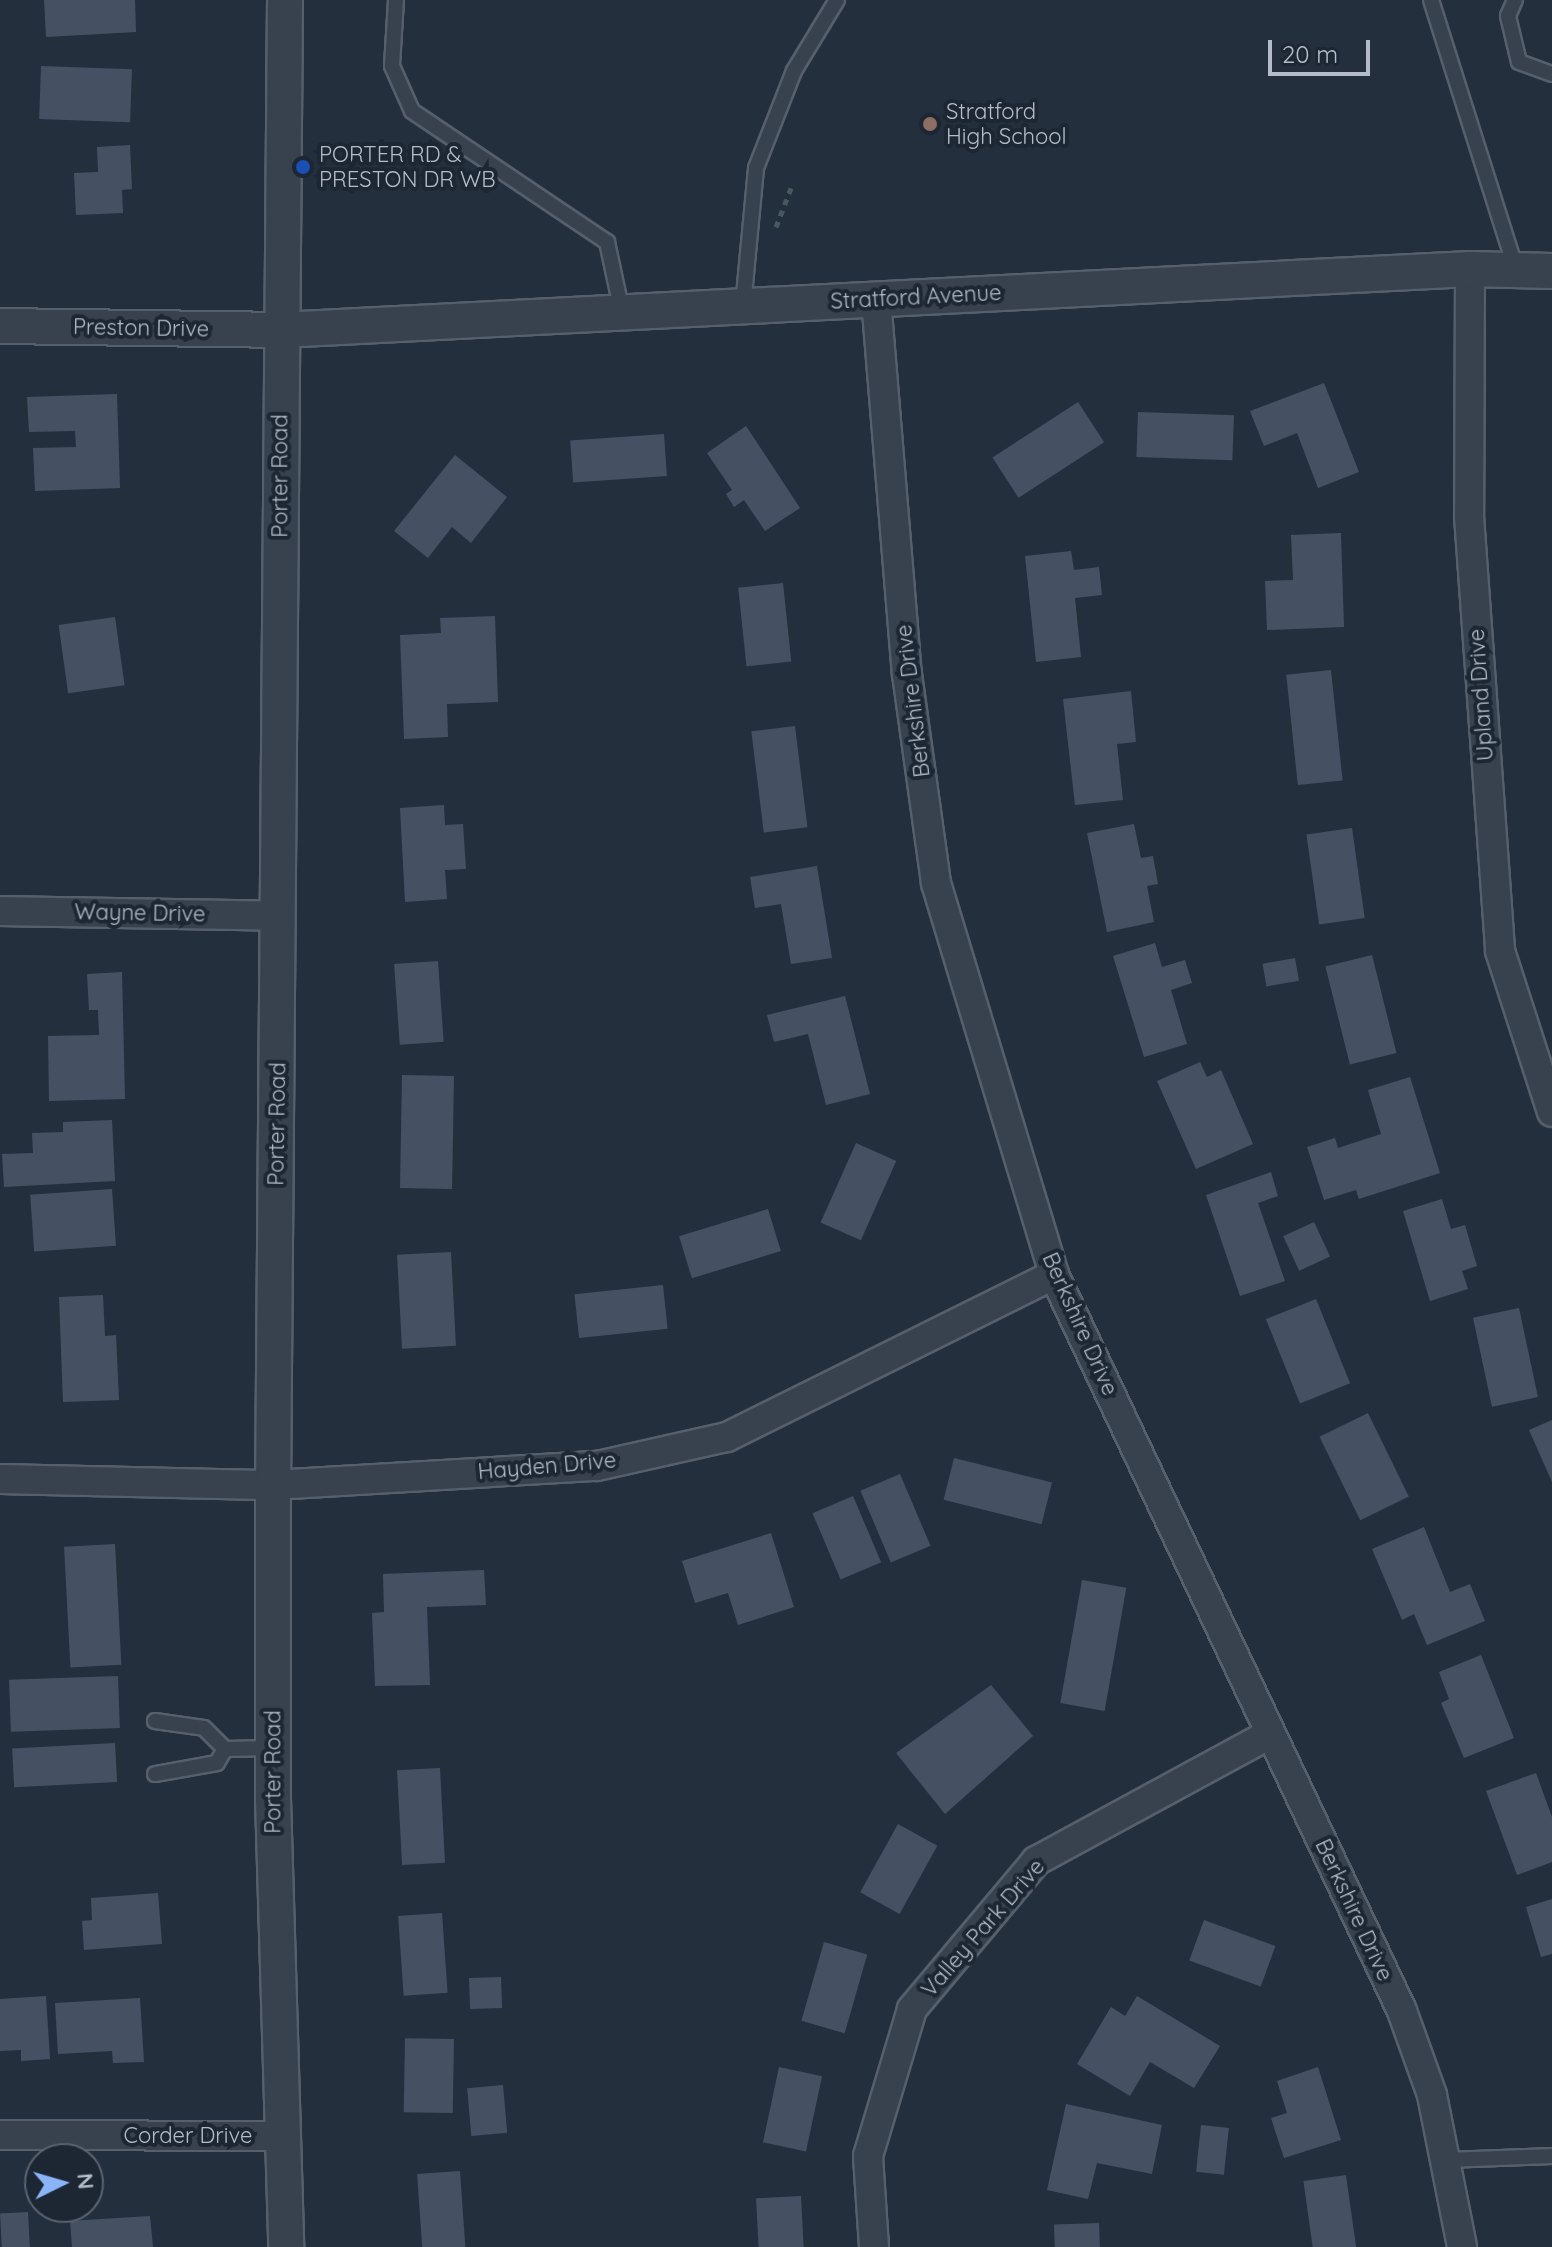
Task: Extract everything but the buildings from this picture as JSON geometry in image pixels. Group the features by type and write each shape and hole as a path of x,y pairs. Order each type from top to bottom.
{"street":[{"name":"Porter Road","path":"285,0 273,1748 286,2247"},
{"name":"Stratford Avenue","path":"281,330 1470,269 1552,271"},
{"name":"Upland Drive","path":"1470,269 1469,516 1500,951 1552,1112"},
{"name":"Berkshire Drive","path":"876,299 907,674 936,883 1054,1275 1402,2011 1447,2160 1462,2247"},
{"name":"Preston Drive","path":"0,326 281,330"},
{"name":"Wayne Drive","path":"0,911 279,916"},
{"name":"Hayden Drive","path":"0,1479 273,1485 597,1466 727,1437 1054,1275"},
{"name":"Valley Park Drive","path":"874,2247 868,2156 912,2009 1036,1861 1270,1734"},
{"name":"Corder Drive","path":"0,2135 281,2136"}],"lane":[{"path":"396,0 392,66 412,111 607,242 622,312"},
{"path":"743,306 756,168 794,71 837,0"},
{"path":"1431,0 1516,270"},
{"path":"1515,0 1508,16 1519,62 1552,74"},
{"path":"155,1721 204,1728 225,1749 273,1748"},
{"path":"155,1774 217,1763 225,1749"},
{"path":"1447,2160 1552,2156"}],"path":[{"path":"776,228 791,188"}],"place":[{"name":"Stratford High School","path":"930,124"},
{"name":"PORTER RD & PRESTON DR WB","path":"303,167"}]}
